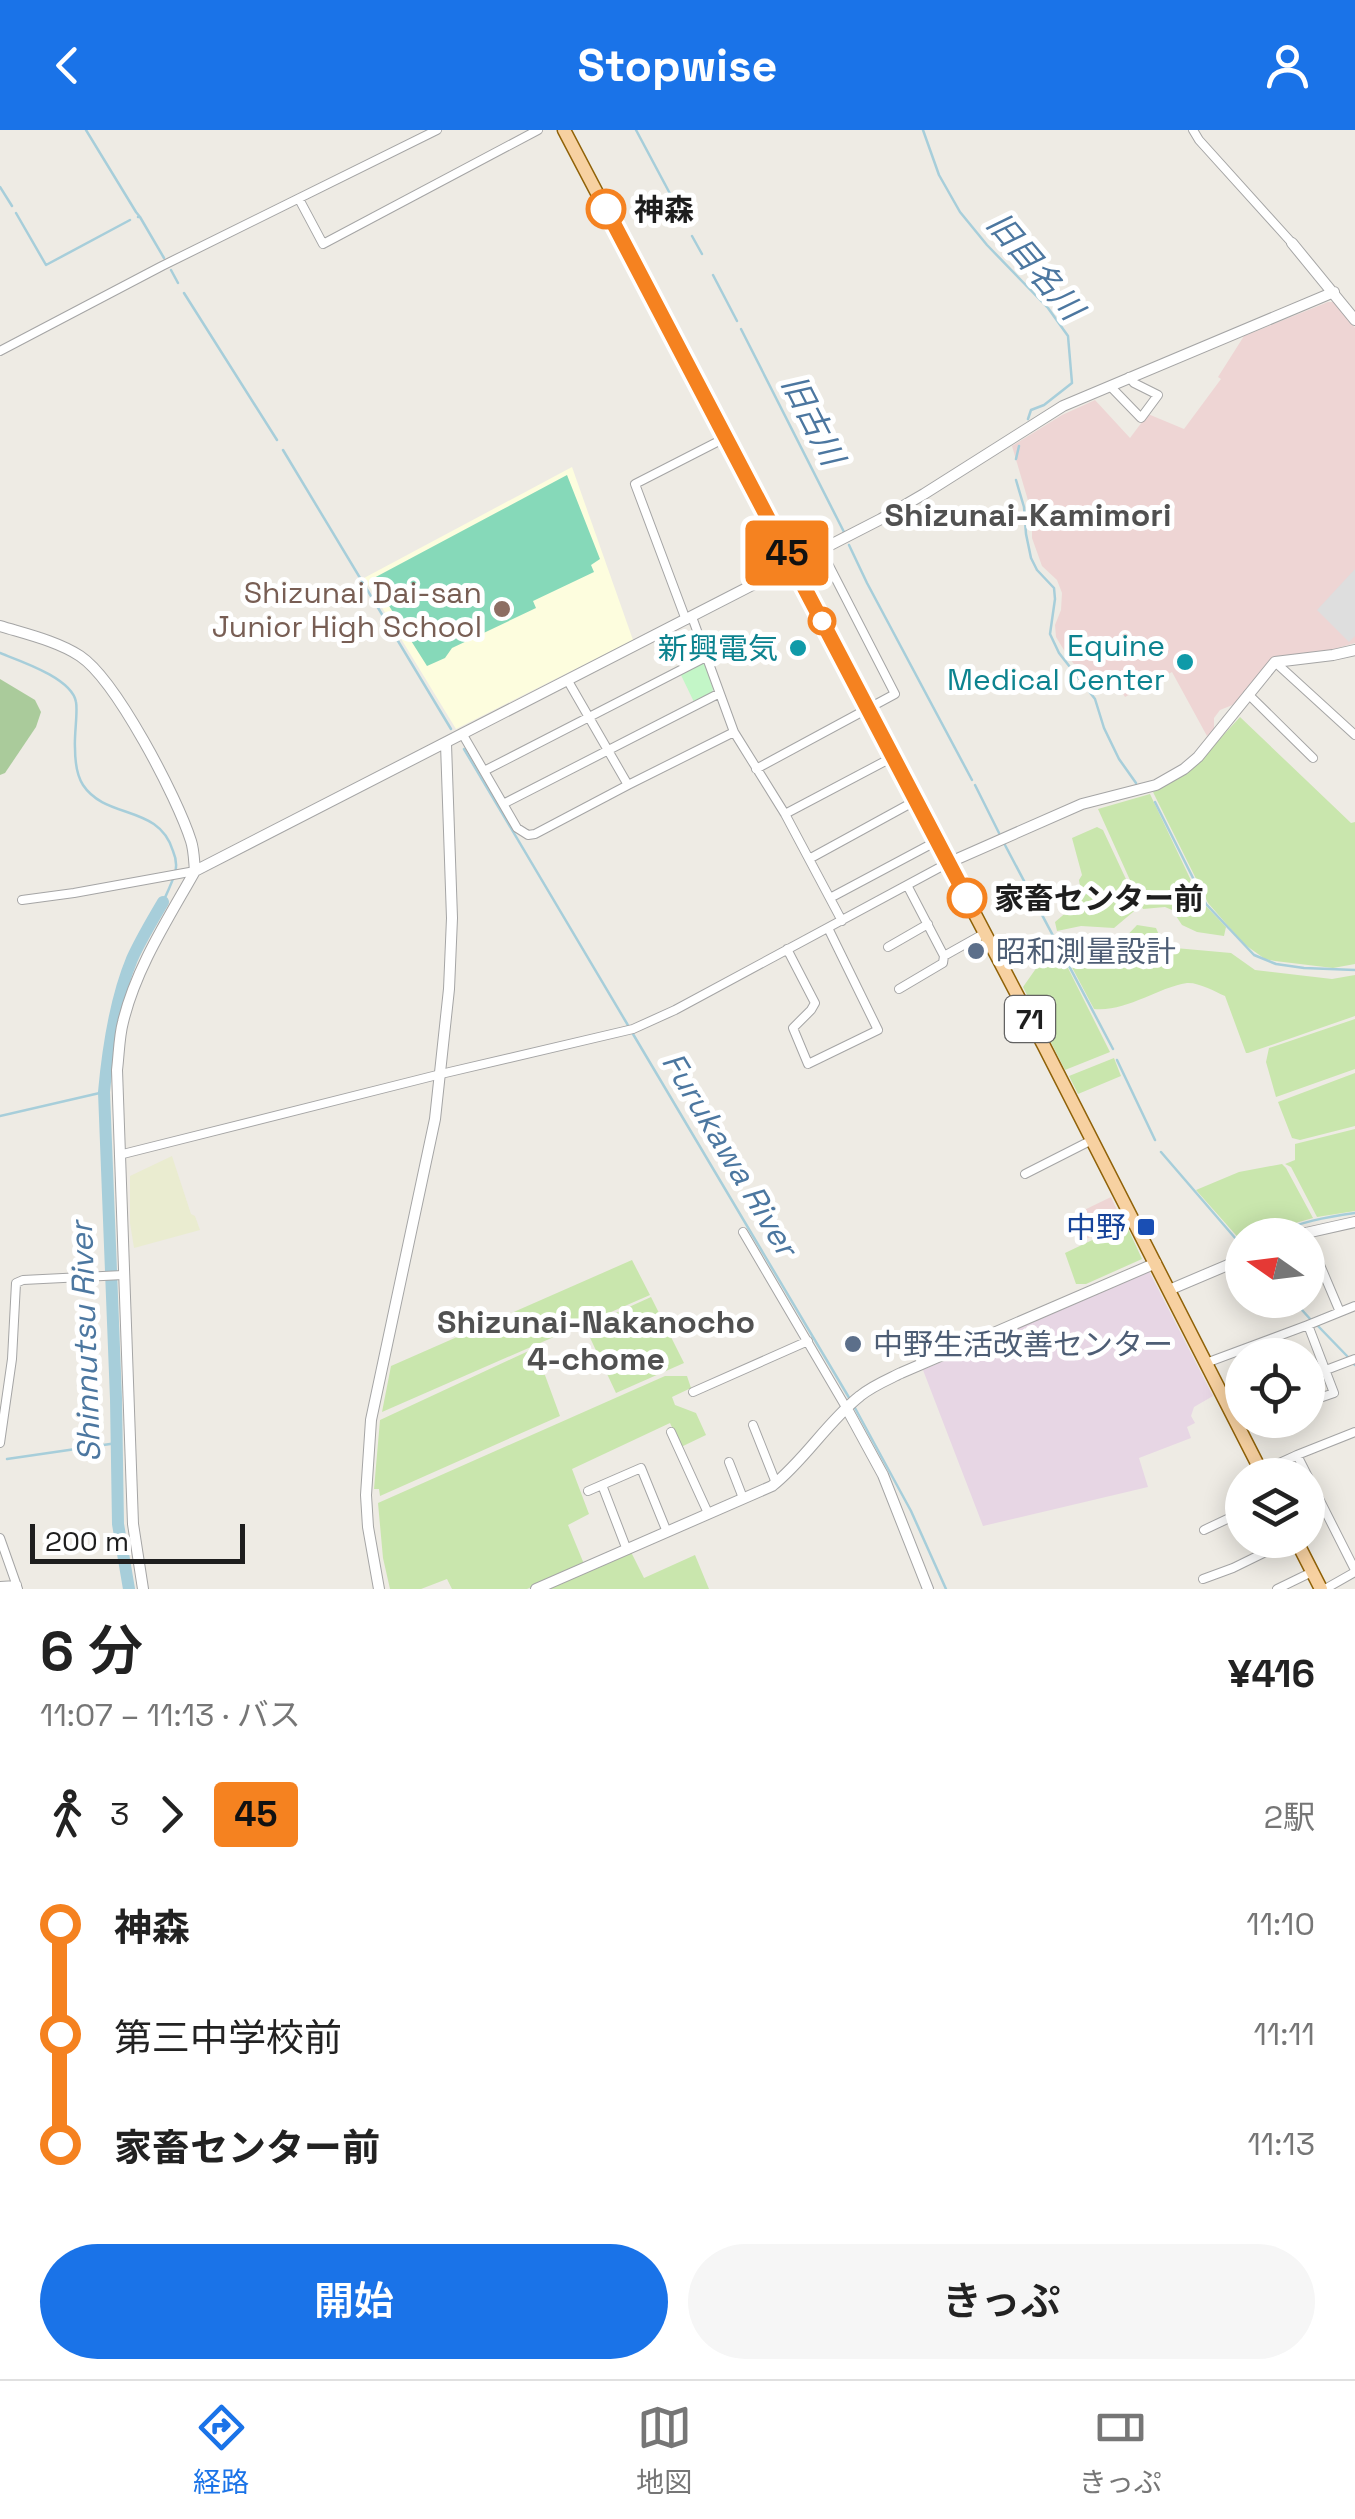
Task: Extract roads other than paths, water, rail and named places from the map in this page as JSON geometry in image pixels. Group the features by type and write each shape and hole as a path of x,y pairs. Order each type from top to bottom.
{"main road":[{"name":"71","path":"564,130 1225,1400"},
{"path":"1304,1558 1323,1589"}],"street":[{"path":"0,351 437,130"},
{"path":"299,198 323,244 538,130"},
{"path":"1193,130 1355,320"},
{"path":"22,900 195,871 821,550 924,494 1063,406 1334,292"},
{"path":"1110,386 1140,418 1158,395 1129,377"},
{"path":"726,437 636,484 734,732 785,814 842,921"},
{"path":"756,768 894,694 821,550"},
{"path":"0,626 77,653 92,665 109,686 176,801 192,844 195,871 148,956 123,1022 117,1070 120,1275 133,1524 144,1589"},
{"path":"119,1155 630,1030 675,1010 948,863 1082,804 1156,785 1198,757 1275,662 1355,650"},
{"path":"484,772 706,657"},
{"path":"1275,662 1355,736"},
{"path":"568,680 628,785"},
{"path":"503,804 718,694"},
{"path":"1248,694 1313,758"},
{"path":"463,736 522,833 534,834 734,732"},
{"path":"379,1589 366,1496 372,1417 428,1158 450,988 452,918 446,744"},
{"path":"785,814 893,756"},
{"path":"809,859 916,800"},
{"path":"830,898 937,841"},
{"path":"900,990 944,964 944,956 908,886"},
{"path":"888,947 928,924"},
{"path":"787,948 815,1002 794,1028 808,1064 878,1030 828,928"},
{"path":"944,956 985,933"},
{"path":"1025,1174 1092,1140"},
{"path":"1325,1230 1355,1224"},
{"path":"743,1232 851,1405 928,1589"},
{"path":"536,1589 776,1483 872,1388 1156,1263"},
{"path":"1169,1290 1225,1265"},
{"path":"0,1443 12,1359 16,1283 120,1275"},
{"path":"1325,1281 1340,1312"},
{"path":"1206,1363 1355,1306"},
{"path":"1308,1326 1334,1393 1325,1396"},
{"path":"693,1392 808,1341"},
{"path":"1326,1370 1355,1359"},
{"path":"753,1426 776,1483"},
{"path":"671,1432 708,1514"},
{"path":"1292,1458 1355,1432"},
{"path":"1298,1455 1355,1571 1323,1589"},
{"path":"730,1462 743,1498"},
{"path":"588,1491 642,1468 667,1532"},
{"path":"602,1485 626,1550"},
{"path":"1204,1530 1225,1520"},
{"path":"0,1538 17,1587 0,1586"},
{"path":"1202,1580 1254,1558"},
{"path":"1277,1589 1312,1572"}],"waterway":[{"path":"86,130 140,217"},
{"name":"旧古川","path":"636,130 683,218"},
{"name":"旧目名川","path":"923,130 939,175 960,212 1048,308 1068,336 1072,383 1031,410 1028,419"},
{"name":"Furukawa River","path":"0,187 12,206"},
{"name":"Furukawa River","path":"16,213 46,265 130,220"},
{"name":"Furukawa River","path":"138,217 164,258"},
{"name":"旧古川","path":"692,236 702,254"},
{"name":"Furukawa River","path":"171,270 178,283"},
{"name":"旧古川","path":"713,275 737,321"},
{"name":"Furukawa River","path":"184,293 277,440"},
{"name":"旧古川","path":"741,329 844,532"},
{"name":"旧目名川","path":"1016,459 1019,446"},
{"name":"Furukawa River","path":"283,450 451,729"},
{"name":"旧目名川","path":"1016,480 1031,558 1054,588 1050,634 1059,653 1095,699 1119,759 1136,783"},
{"name":"旧古川","path":"849,545 972,780"},
{"path":"0,653 55,678 72,693 76,702 76,767 83,785 93,796 144,819 166,836 176,868 163,902"},
{"name":"Furukawa River","path":"464,749 629,1027"},
{"name":"旧古川","path":"975,785 999,833"},
{"name":"旧目名川","path":"1155,802 1206,904 1254,955 1276,964 1355,970"},
{"name":"旧古川","path":"1005,845 1113,1049"},
{"name":"Shinnutsu River","path":"129,1589 118,1524 104,1092 121,991 135,952 163,902"},
{"name":"Furukawa River","path":"633,1034 851,1401"},
{"name":"旧古川","path":"1117,1060 1155,1140"},
{"path":"0,1116 104,1092"},
{"name":"旧古川","path":"1161,1152 1225,1226"},
{"name":"旧古川","path":"1325,1219 1355,1213"},
{"path":"1318,1326 1348,1357"},
{"name":"Furukawa River","path":"855,1408 911,1511 946,1589"},
{"path":"7,1459 117,1443"}],"place":[{"name":"神森","path":"606,209"},
{"name":"Shizunai Dai-san Junior High School","path":"502,609"},
{"name":"新興電気","path":"798,648"},
{"name":"Equine Medical Center","path":"1185,662"},
{"name":"家畜センター前","path":"967,898"},
{"name":"昭和測量設計","path":"976,951"},
{"name":"中野","path":"1146,1227"},
{"name":"中野生活改善センター","path":"853,1344"}],"district":[{"name":"Shizunai-Kamimori","path":"1028,515"},
{"name":"Shizunai-Nakanocho 4-chome","path":"596,1340"}]}
